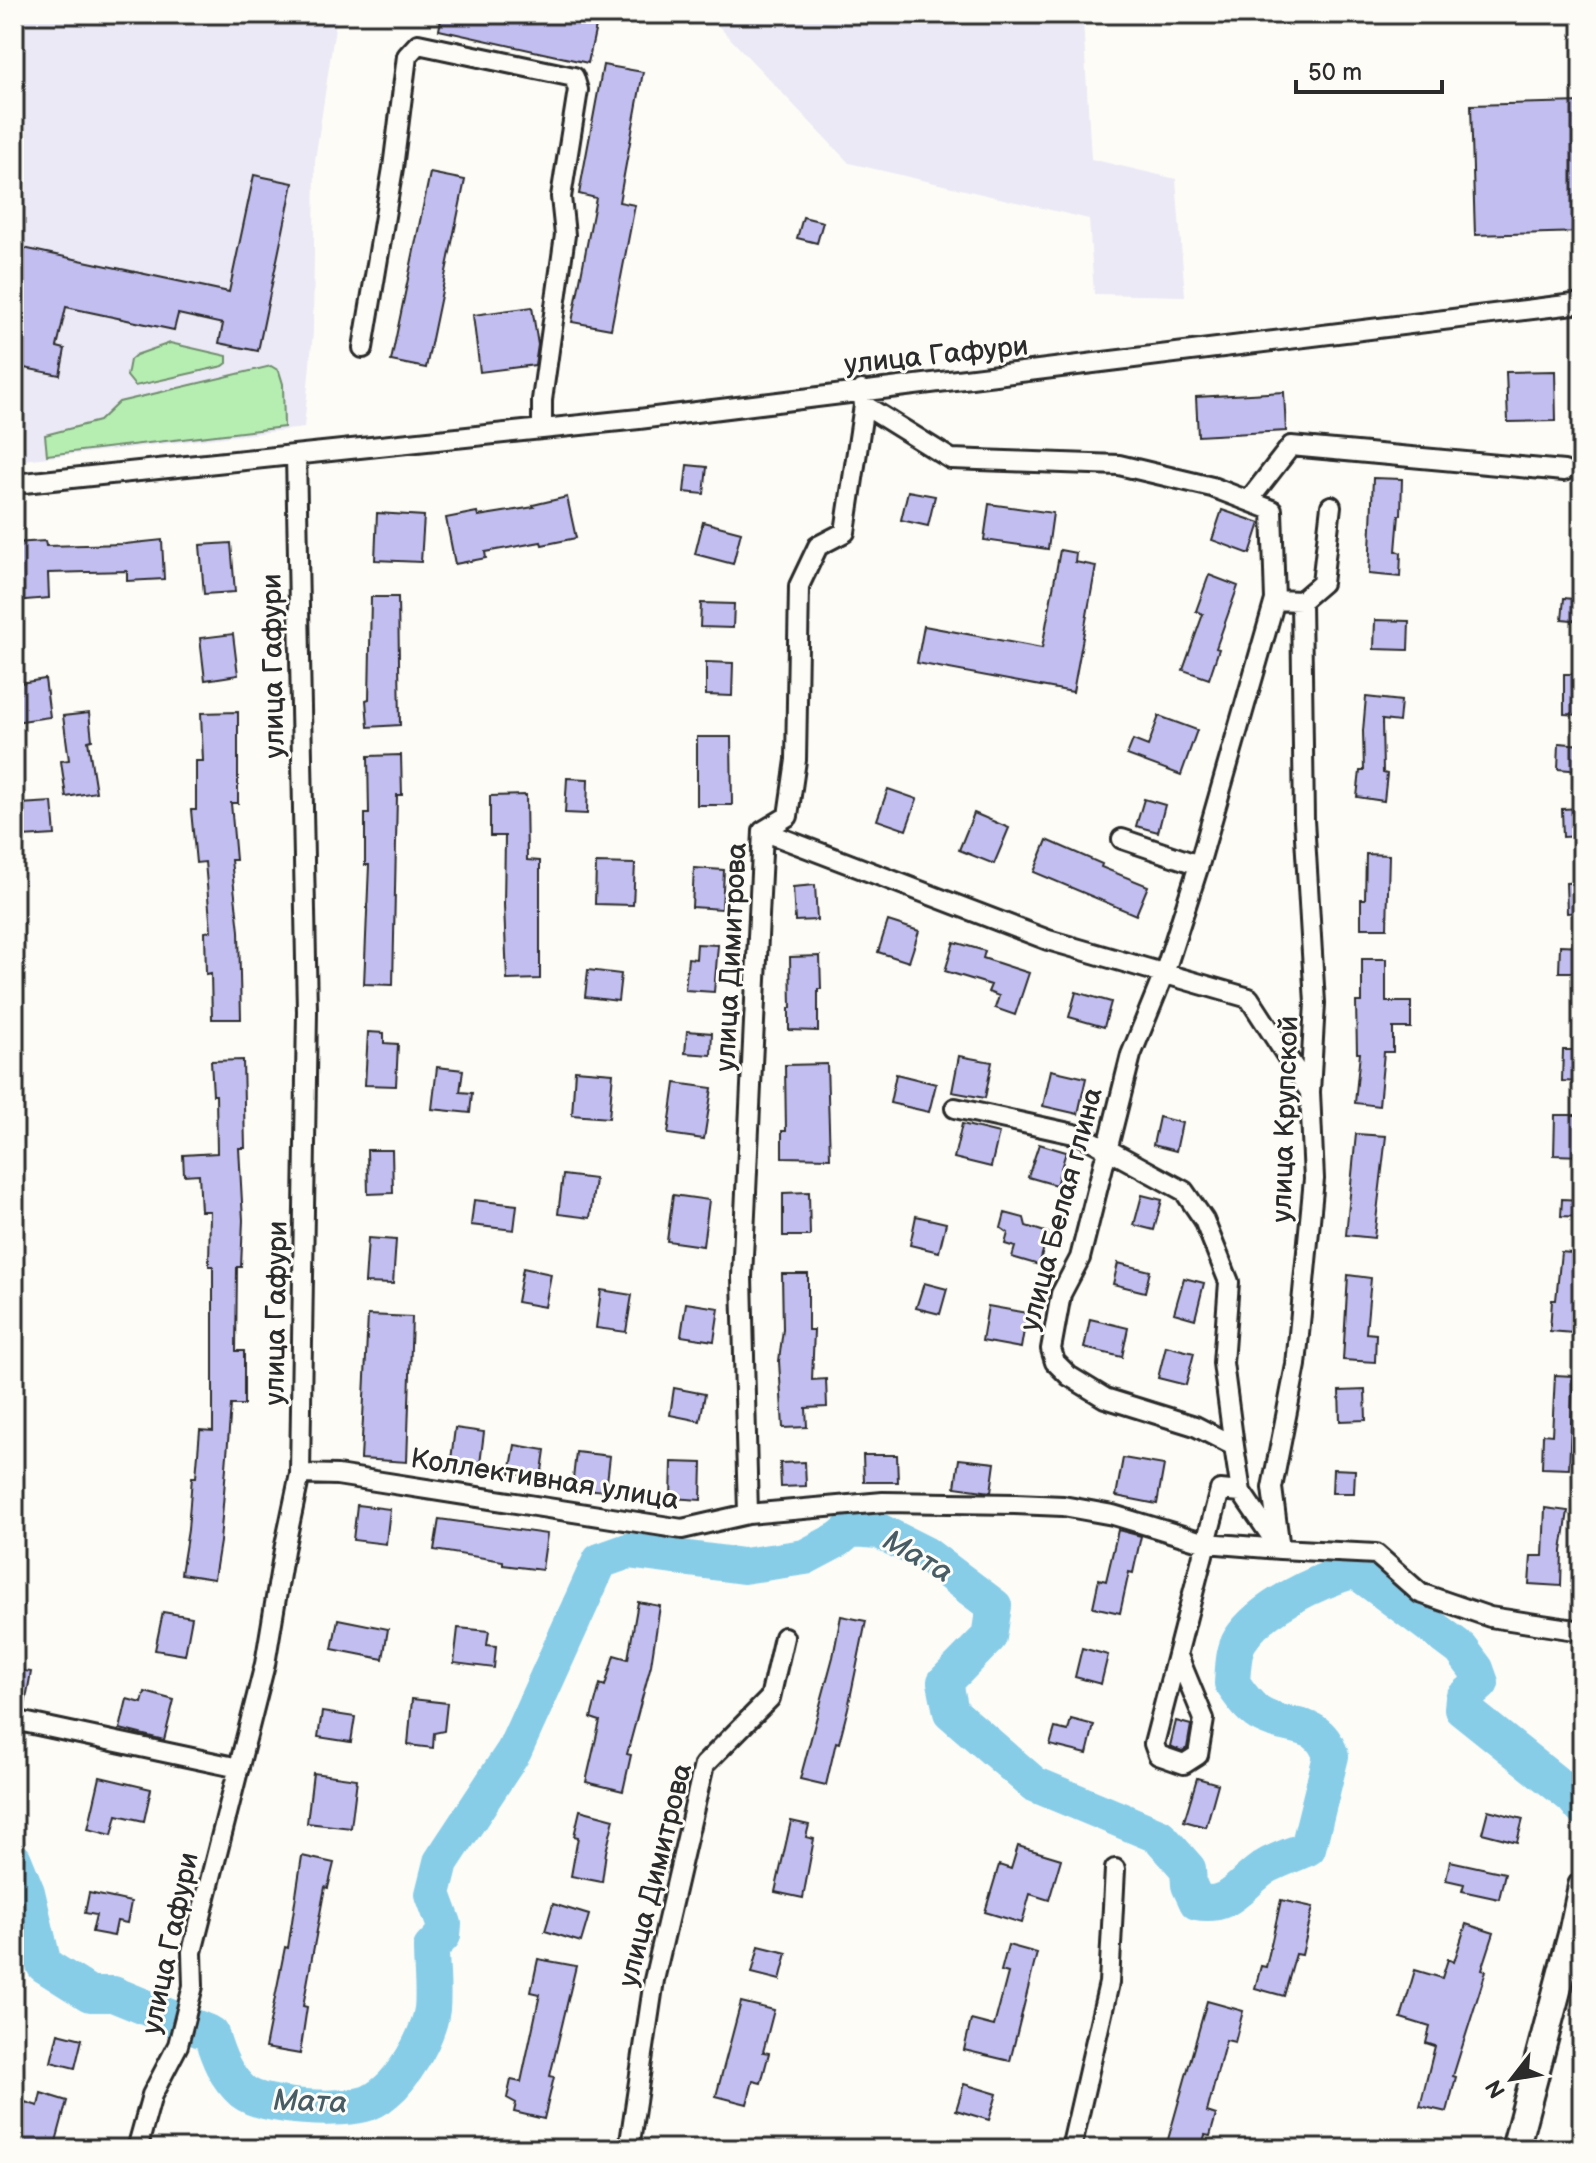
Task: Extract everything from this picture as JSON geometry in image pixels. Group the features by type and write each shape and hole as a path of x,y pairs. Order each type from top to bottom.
{"main road":[{"path":"1515,2149 1582,1886"}],"street":[{"path":"363,348 393,168 407,56 418,44 574,77 578,90 561,197 565,235 542,400 542,429"},
{"name":"улица Гафури","path":"14,484 863,398 1100,364 1582,303"},
{"path":"863,398 951,459 1119,465 1212,487 1249,500 1291,446 1564,471"},
{"name":"улица Димитрова","path":"748,1514 742,1277 763,831 788,816 796,760 799,586 818,546 845,532 863,398"},
{"name":"улица Гафури","path":"137,2149 152,2095 178,2045 193,1986 192,1952 265,1664 300,1474 307,1011 296,455"},
{"name":"улица Белая глина","path":"1234,1446 1195,1426 1105,1398 1069,1376 1055,1362 1051,1349 1061,1294 1080,1258 1131,1055 1164,974 1199,865 1275,600 1272,510 1249,500"},
{"path":"1275,600 1301,601 1322,583 1331,506"},
{"name":"улица Крупской","path":"1280,1549 1272,1488 1296,1365 1314,1179 1310,1092 1315,1003 1304,820 1301,601"},
{"path":"763,831 1048,940 1249,998 1310,1092"},
{"path":"1122,839 1199,865"},
{"path":"955,1108 1083,1136 1184,1191 1204,1220 1229,1282 1223,1363 1241,1492 1280,1549"},
{"name":"Коллективная улица","path":"300,1474 337,1475 682,1529 748,1514 883,1502 1063,1506 1113,1515 1206,1543"},
{"path":"1178,1656 1204,1719 1198,1755 1184,1764 1158,1755 1154,1744 1220,1490 1241,1492"},
{"path":"1206,1543 1376,1554 1420,1593 1490,1617 1582,1631"},
{"name":"улица Димитрова","path":"629,2149 654,1980 704,1765 770,1698 784,1637"},
{"path":"14,1720 239,1768"},
{"path":"1071,2149 1109,1983 1115,1869"}],"shaded area":[{"path":"14,14 337,14 315,160 313,332 304,428 14,461"},
{"path":"707,14 1004,14 1083,20 1091,159 1176,179 1185,296 1094,294 1089,219 849,163"}],"green space":[{"path":"170,343 227,356 227,363 135,386 127,376 130,360"},
{"path":"271,366 279,371 283,384 284,427 47,455 45,435 99,421 119,402"}],"building":[{"path":"442,14 559,14 597,22 588,63 439,30"},
{"path":"603,65 643,72 619,202 635,205 611,329 572,322 596,198 579,194"},
{"path":"1582,102 1582,232 1475,235 1471,105"},
{"path":"430,173 465,180 426,368 391,361"},
{"path":"254,175 293,183 258,351 219,343 223,324 178,314 174,330 66,307 57,347 65,349 60,375 14,366 14,333 21,299 14,297 14,246 229,292"},
{"path":"803,217 823,222 817,243 797,238"},
{"path":"532,307 538,345 535,365 480,372 473,315"},
{"path":"1555,371 1556,421 1508,422 1506,372"},
{"path":"1284,392 1286,431 1198,436 1196,397"},
{"path":"687,465 707,467 704,494 684,492"},
{"path":"1373,478 1402,479 1396,551 1401,553 1400,577 1369,574"},
{"path":"908,491 935,496 928,526 901,520"},
{"path":"567,497 576,538 485,552 486,558 455,564 446,518 534,507"},
{"path":"989,504 1053,513 1048,549 984,540"},
{"path":"1222,510 1260,523 1250,554 1212,540"},
{"path":"377,513 424,516 421,562 375,560"},
{"path":"703,522 741,532 733,564 695,554"},
{"path":"162,540 164,579 127,581 127,571 48,573 49,598 14,601 14,543 45,541 46,546"},
{"path":"231,543 235,592 204,594 200,545"},
{"path":"1060,550 1076,553 1075,562 1096,566 1073,692 917,663 924,626 1042,648"},
{"path":"1209,575 1238,586 1216,648 1219,649 1209,679 1183,670 1203,614 1196,611"},
{"path":"371,597 398,597 400,725 368,727 366,700 369,699"},
{"path":"1564,598 1582,600 1582,621 1562,619"},
{"path":"701,603 734,604 733,628 700,627"},
{"path":"1375,620 1409,621 1408,650 1374,649"},
{"path":"233,634 238,675 205,680 200,638"},
{"path":"706,662 733,663 732,696 706,695"},
{"path":"1564,674 1582,674 1582,715 1564,714"},
{"path":"45,679 50,717 14,722 14,684"},
{"path":"1366,697 1401,701 1399,722 1382,720 1383,773 1387,774 1384,801 1357,797 1360,771 1364,771"},
{"path":"238,712 238,803 231,803 236,860 231,860 239,931 241,1019 212,1019 211,973 206,974 205,932 211,931 205,862 196,863 191,810 196,810 196,761 203,761 201,713"},
{"path":"89,713 92,740 88,741 96,792 66,797 61,761 69,760 63,716"},
{"path":"1159,716 1197,730 1181,775 1127,755 1133,740 1148,746"},
{"path":"697,737 731,737 732,805 697,805"},
{"path":"1559,743 1582,745 1582,771 1558,769"},
{"path":"401,755 402,795 397,795 393,985 364,984 369,865 365,865 365,814 369,814 368,756"},
{"path":"567,778 588,779 587,814 565,813"},
{"path":"888,789 917,799 906,830 877,820"},
{"path":"526,795 527,860 540,861 540,979 507,980 505,836 490,836 490,796"},
{"path":"1144,799 1165,805 1158,832 1136,826"},
{"path":"52,802 55,835 22,837 20,804"},
{"path":"1582,808 1582,836 1563,837 1562,809"},
{"path":"974,813 1009,828 994,864 959,850"},
{"path":"1047,840 1148,886 1136,915 1034,872"},
{"path":"1366,854 1389,855 1387,928 1361,928"},
{"path":"596,863 635,864 633,905 595,904"},
{"path":"694,868 724,870 722,909 692,907"},
{"path":"1582,882 1582,912 1567,913 1566,883"},
{"path":"815,885 817,920 795,921 793,887"},
{"path":"888,921 919,931 909,962 878,952"},
{"path":"954,942 985,951 983,958 1029,973 1015,1015 995,1008 999,996 988,992 991,985 945,971"},
{"path":"697,944 718,945 714,992 685,990 688,958 696,959"},
{"path":"1560,945 1582,946 1582,972 1559,972"},
{"path":"820,956 818,1031 789,1030 790,957"},
{"path":"1362,959 1386,959 1386,1002 1411,1002 1411,1028 1393,1028 1393,1052 1384,1052 1379,1106 1355,1103 1360,1053 1357,1053 1356,1002 1362,1002"},
{"path":"588,970 621,974 618,1001 585,997"},
{"path":"1076,992 1111,1002 1104,1027 1069,1017"},
{"path":"687,1031 712,1033 711,1055 685,1053"},
{"path":"368,1032 384,1033 384,1043 398,1044 396,1086 365,1085"},
{"path":"1563,1050 1582,1050 1582,1082 1562,1081"},
{"path":"959,1056 992,1062 985,1098 952,1092"},
{"path":"243,1060 245,1148 239,1148 243,1220 241,1267 237,1267 236,1351 244,1351 244,1405 231,1405 214,1579 181,1574 200,1430 213,1431 210,1211 201,1211 199,1174 184,1175 183,1155 217,1153 216,1095 213,1095 211,1061"},
{"path":"827,1064 830,1158 782,1157 782,1131 786,1131 785,1065"},
{"path":"437,1067 463,1070 460,1092 472,1093 470,1113 432,1109"},
{"path":"575,1070 613,1073 609,1118 572,1115"},
{"path":"1051,1070 1086,1078 1078,1114 1043,1106"},
{"path":"896,1074 936,1084 929,1112 890,1103"},
{"path":"675,1083 712,1088 704,1139 668,1134"},
{"path":"1555,1115 1582,1115 1582,1156 1554,1155"},
{"path":"1159,1117 1182,1123 1176,1151 1153,1145"},
{"path":"962,1124 999,1133 991,1167 954,1158"},
{"path":"1356,1134 1386,1136 1374,1238 1346,1235"},
{"path":"1039,1144 1066,1152 1056,1185 1028,1177"},
{"path":"367,1150 392,1150 393,1193 368,1194"},
{"path":"563,1175 595,1179 590,1218 558,1214"},
{"path":"809,1192 810,1236 783,1236 783,1193"},
{"path":"673,1195 709,1200 703,1246 667,1241"},
{"path":"1142,1195 1162,1200 1154,1230 1134,1225"},
{"path":"1562,1199 1581,1200 1581,1217 1561,1216"},
{"path":"474,1200 517,1205 514,1230 471,1225"},
{"path":"1005,1213 1024,1218 1026,1226 1048,1233 1039,1265 1012,1257 1015,1247 1005,1244 1008,1233 1001,1228"},
{"path":"916,1216 946,1223 939,1252 910,1245"},
{"path":"368,1238 396,1240 393,1284 365,1283"},
{"path":"1561,1252 1581,1254 1573,1333 1550,1331"},
{"path":"1118,1263 1150,1271 1145,1292 1113,1284"},
{"path":"523,1268 551,1274 545,1307 517,1302"},
{"path":"782,1274 808,1274 808,1330 814,1330 812,1380 826,1379 827,1407 806,1408 807,1427 783,1428 779,1361 783,1329"},
{"path":"1348,1275 1371,1278 1366,1333 1376,1334 1375,1362 1343,1360"},
{"path":"1184,1278 1204,1283 1195,1319 1174,1313"},
{"path":"924,1283 947,1289 940,1314 916,1308"},
{"path":"601,1290 632,1295 626,1332 596,1328"},
{"path":"686,1303 719,1308 714,1341 681,1336"},
{"path":"988,1306 1027,1313 1021,1348 982,1341"},
{"path":"368,1315 412,1317 407,1462 361,1459"},
{"path":"1090,1319 1128,1328 1122,1357 1084,1348"},
{"path":"1166,1346 1194,1353 1186,1385 1158,1378"},
{"path":"1555,1375 1573,1376 1569,1469 1542,1468 1543,1434 1552,1435"},
{"path":"674,1388 705,1394 700,1421 670,1415"},
{"path":"1365,1390 1366,1420 1340,1421 1339,1391"},
{"path":"455,1428 484,1432 479,1472 450,1468"},
{"path":"515,1445 545,1450 541,1478 510,1473"},
{"path":"576,1452 610,1456 606,1491 572,1488"},
{"path":"863,1455 897,1455 898,1482 864,1482"},
{"path":"1123,1458 1164,1465 1157,1504 1116,1496"},
{"path":"959,1459 995,1463 991,1492 955,1487"},
{"path":"672,1462 702,1463 701,1500 671,1498"},
{"path":"805,1462 806,1486 781,1487 780,1463"},
{"path":"1333,1469 1355,1470 1354,1493 1332,1493"},
{"path":"357,1505 390,1509 386,1544 353,1540"},
{"path":"1545,1508 1568,1511 1561,1586 1529,1584 1531,1556 1543,1556"},
{"path":"439,1519 547,1534 542,1570 434,1550"},
{"path":"1118,1530 1141,1536 1120,1613 1093,1607 1099,1579 1106,1581"},
{"path":"638,1602 660,1606 651,1665 627,1754 631,1755 623,1791 586,1782 600,1721 591,1718 600,1684 605,1686 614,1655 628,1659"},
{"path":"163,1612 192,1617 185,1655 155,1650"},
{"path":"841,1616 866,1621 848,1708 826,1785 800,1779"},
{"path":"338,1619 388,1629 383,1659 332,1649"},
{"path":"458,1628 489,1631 487,1645 496,1646 494,1668 454,1663"},
{"path":"1082,1648 1108,1655 1101,1684 1075,1677"},
{"path":"14,1669 31,1672 24,1710 14,1708"},
{"path":"145,1692 174,1700 164,1740 120,1729 127,1699 142,1703"},
{"path":"412,1699 447,1703 444,1731 434,1733 433,1748 408,1745"},
{"path":"322,1712 355,1717 351,1742 318,1737"},
{"path":"1071,1719 1094,1725 1087,1754 1050,1745 1055,1728 1068,1731"},
{"path":"1176,1721 1191,1725 1187,1748 1182,1751 1170,1746"},
{"path":"313,1773 357,1779 351,1828 307,1823"},
{"path":"100,1777 151,1789 144,1821 117,1815 112,1835 88,1829"},
{"path":"1197,1778 1218,1784 1206,1827 1184,1821"},
{"path":"580,1810 614,1819 602,1882 571,1876 578,1837 574,1836"},
{"path":"1488,1810 1523,1819 1517,1842 1482,1833"},
{"path":"791,1821 809,1825 806,1837 814,1839 803,1898 775,1892"},
{"path":"1018,1846 1061,1859 1049,1900 1030,1894 1022,1923 985,1912 999,1865 1011,1869"},
{"path":"302,1856 334,1863 328,1888 325,1887 303,2006 307,2007 300,2054 265,2048 285,1947 288,1948"},
{"path":"1450,1861 1505,1873 1499,1899 1462,1891 1464,1884 1446,1880"},
{"path":"89,1893 131,1902 127,1923 117,1921 114,1936 92,1932 96,1915 85,1913"},
{"path":"1281,1900 1313,1907 1302,1955 1296,1954 1284,1996 1255,1988 1261,1966 1266,1967"},
{"path":"553,1904 589,1915 581,1942 545,1931"},
{"path":"1466,1924 1494,1933 1482,1970 1486,1971 1453,2076 1456,2077 1447,2112 1420,2106 1435,2046 1426,2043 1430,2027 1401,2018 1415,1970 1442,1978 1448,1959 1454,1962"},
{"path":"1008,1945 1037,1953 1010,2061 964,2050 971,2020 994,2026 1008,1973 1001,1971"},
{"path":"759,1946 787,1953 780,1980 752,1973"},
{"path":"538,1959 576,1966 550,2076 554,2077 544,2119 514,2112 516,2103 507,2098 511,2080 521,2082 540,1994 531,1992"},
{"path":"1207,2001 1243,2011 1235,2042 1226,2040 1207,2112 1216,2115 1210,2136 1205,2135 1201,2149 1188,2149 1167,2143"},
{"path":"741,2002 774,2010 763,2052 769,2053 761,2083 753,2081 747,2104 716,2096"},
{"path":"58,2033 82,2039 75,2068 51,2062"},
{"path":"964,2084 997,2094 989,2120 956,2110"},
{"path":"41,2093 67,2101 54,2149 14,2149 25,2102 38,2106"}],"waterway":[{"name":"Мата","path":"14,1860 27,1892 44,1965 90,1994 113,1994 211,2034 227,2073 243,2092 253,2097 304,2107 368,2103 391,2087 406,2069 430,2019 433,1994 431,1948 443,1935 444,1924 433,1894 441,1862 514,1751 600,1561 628,1551 743,1566 805,1557 851,1529 879,1531 925,1554 994,1606 989,1637 945,1682 951,1712 1034,1784 1159,1836 1188,1869 1189,1885 1197,1902 1219,1902 1267,1866 1308,1848 1331,1756 1319,1735 1311,1730 1273,1720 1250,1706 1232,1683 1235,1655 1240,1640 1249,1628 1276,1606 1308,1588 1355,1570 1461,1649 1476,1669 1481,1683 1463,1699 1462,1708 1573,1797 1582,1808"}]}
